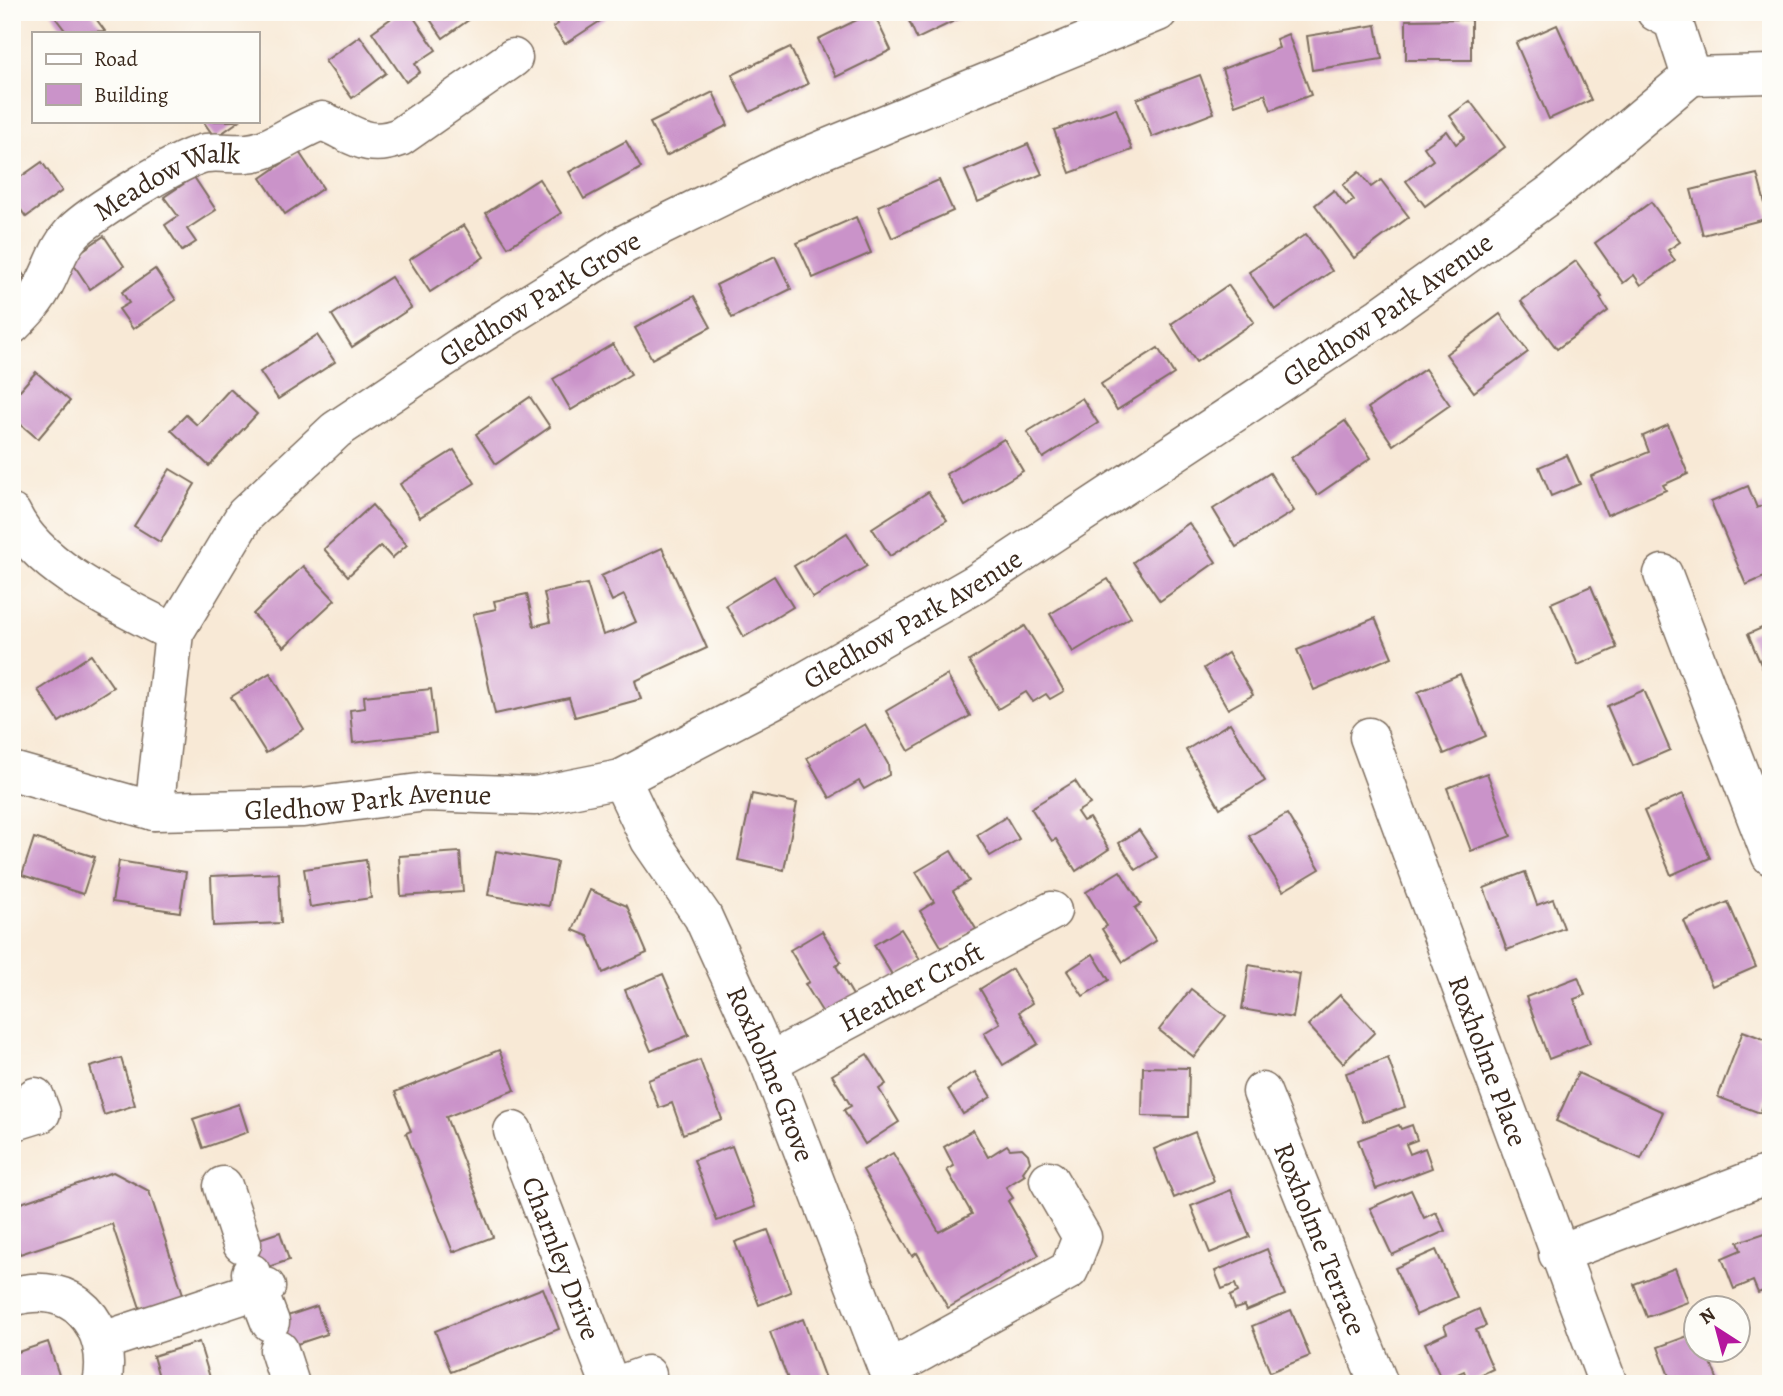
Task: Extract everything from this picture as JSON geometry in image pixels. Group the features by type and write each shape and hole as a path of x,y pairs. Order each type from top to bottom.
{"street":[{"name":"Gledhow Park Grove","path":"154,811 174,634 245,515 335,430 463,345 625,244 781,167 1158,12"},
{"path":"1656,12 1673,21 1690,76 1771,74"},
{"name":"Meadow Walk","path":"12,325 31,306 46,282 57,251 75,230 181,160 207,153 237,156 265,149 299,129 322,121 362,141 382,144 400,137 513,58"},
{"name":"Gledhow Park Avenue","path":"12,771 154,811 303,808 426,792 535,796 621,779 774,699 986,576 1381,316 1552,193 1690,76"},
{"path":"12,513 19,527 77,582 174,634"},
{"path":"1663,574 1771,856"},
{"name":"Roxholme Place","path":"1369,737 1608,1384"},
{"name":"Roxholme Grove","path":"621,779 650,840 703,917 769,1062 891,1377"},
{"name":"Heather Croft","path":"769,1062 1052,911"},
{"name":"Roxholme Terrace","path":"1262,1092 1379,1384"},
{"name":"Charnley Drive","path":"513,1131 610,1384"},
{"path":"1558,1254 1771,1173"},
{"path":"891,1377 1069,1270 1082,1237 1049,1180"},
{"path":"103,1341 265,1307 223,1186"},
{"path":"12,1297 30,1291 54,1294 75,1303 92,1320 103,1341 106,1364 102,1384"}],"building":[{"path":"51,12 91,12 105,31 86,32 66,32"},
{"path":"400,12 410,12 436,50 415,64 420,72 406,82 372,32"},
{"path":"425,12 480,12 443,38"},
{"path":"550,12 614,12 565,44 553,27 558,24"},
{"path":"873,12 891,50 836,77 818,39"},
{"path":"905,12 973,12 917,39"},
{"path":"1471,19 1471,60 1406,60 1406,20"},
{"path":"1376,25 1382,59 1312,70 1307,36"},
{"path":"1557,25 1591,100 1549,119 1516,43"},
{"path":"1288,34 1311,95 1271,110 1265,94 1235,105 1222,69 1279,48 1276,39"},
{"path":"360,36 386,73 352,98 325,61"},
{"path":"790,47 808,84 750,112 732,75"},
{"path":"1200,75 1214,113 1152,137 1137,99"},
{"path":"713,92 728,125 666,156 650,123"},
{"path":"1470,101 1505,147 1425,206 1406,181 1433,160 1424,147 1447,131 1456,144 1465,137 1450,116"},
{"path":"1116,108 1132,150 1070,173 1054,130"},
{"path":"204,122 238,122 215,138"},
{"path":"626,141 641,168 584,199 569,172"},
{"path":"1028,144 1042,174 978,202 965,171"},
{"path":"299,152 323,188 285,214 261,178"},
{"path":"42,162 62,191 26,217 12,197 12,183"},
{"path":"1359,172 1371,187 1381,180 1409,217 1354,258 1315,205 1334,190 1346,206 1354,200 1343,185"},
{"path":"1757,174 1769,218 1703,235 1691,190"},
{"path":"194,177 216,210 187,229 196,242 182,251 165,225 178,216 164,197"},
{"path":"539,179 561,213 508,247 486,213"},
{"path":"939,180 953,211 892,238 878,206"},
{"path":"1651,202 1680,242 1668,250 1675,261 1641,285 1634,275 1623,283 1595,243"},
{"path":"856,217 871,253 813,278 797,243"},
{"path":"464,225 484,257 430,292 409,260"},
{"path":"1306,234 1332,271 1275,310 1249,272"},
{"path":"104,236 124,266 90,289 70,259"},
{"path":"775,256 791,289 732,318 716,285"},
{"path":"12,259 25,277 12,286"},
{"path":"1576,261 1602,297 1600,298 1608,311 1557,349 1521,301"},
{"path":"155,269 176,300 133,329 119,309 129,303 122,292"},
{"path":"391,277 411,308 352,347 332,315"},
{"path":"1228,285 1254,322 1196,362 1171,324"},
{"path":"694,296 711,327 652,359 635,328"},
{"path":"1500,314 1528,352 1474,392 1446,354"},
{"path":"317,335 335,362 278,399 260,372"},
{"path":"613,344 631,374 571,410 553,379"},
{"path":"1158,348 1174,374 1117,410 1101,384"},
{"path":"1425,369 1450,405 1393,445 1368,408"},
{"path":"36,372 70,401 38,439 12,417 12,399"},
{"path":"230,389 257,414 209,466 171,430 186,415 197,425"},
{"path":"530,397 550,427 496,464 476,434"},
{"path":"1082,398 1098,423 1043,458 1027,432"},
{"path":"1345,421 1371,458 1317,495 1291,458"},
{"path":"1668,425 1688,474 1663,485 1666,490 1607,515 1591,476 1649,452 1643,436"},
{"path":"1004,439 1023,471 965,506 946,474"},
{"path":"454,450 475,483 420,517 400,484"},
{"path":"1567,455 1580,484 1551,496 1539,467"},
{"path":"170,469 195,484 160,542 134,526"},
{"path":"1270,473 1294,511 1236,547 1213,509"},
{"path":"1748,486 1757,508 1771,502 1771,574 1746,585 1711,502"},
{"path":"928,492 947,520 890,556 872,528"},
{"path":"372,505 407,545 392,558 381,546 348,576 324,549"},
{"path":"1189,523 1216,562 1160,601 1133,562"},
{"path":"847,533 867,566 813,598 794,566"},
{"path":"662,548 707,648 635,681 641,699 575,717 569,698 495,714 473,614 496,609 494,601 527,594 534,626 550,622 544,593 587,584 603,635 619,630 636,622 624,595 612,601 601,576"},
{"path":"303,566 335,600 284,647 253,614"},
{"path":"774,576 793,607 744,637 726,605"},
{"path":"1108,579 1131,617 1073,652 1050,614"},
{"path":"1591,586 1617,648 1578,665 1551,603"},
{"path":"1375,618 1392,657 1314,690 1297,650"},
{"path":"1771,624 1771,688 1748,634"},
{"path":"1025,626 1064,691 1050,699 1046,694 1033,702 1026,692 998,709 969,661"},
{"path":"1228,653 1253,695 1228,709 1204,668"},
{"path":"91,655 113,687 59,722 38,690"},
{"path":"270,673 304,729 266,753 231,697"},
{"path":"1460,674 1486,736 1444,754 1418,692"},
{"path":"947,675 970,716 909,751 886,711"},
{"path":"431,689 436,733 353,743 350,710 365,708 364,696"},
{"path":"1644,690 1670,750 1633,766 1607,706"},
{"path":"1230,723 1265,781 1220,808 1186,750"},
{"path":"865,724 888,764 889,775 864,789 859,781 830,798 807,758"},
{"path":"1487,773 1511,836 1471,851 1447,788"},
{"path":"1075,781 1090,804 1077,812 1083,821 1089,818 1109,849 1076,871 1056,839 1052,841 1031,808"},
{"path":"752,794 797,803 784,870 738,860"},
{"path":"1683,794 1710,858 1671,875 1644,811"},
{"path":"1287,814 1320,869 1283,891 1249,836"},
{"path":"1006,817 1019,839 990,856 977,835"},
{"path":"1139,830 1157,857 1136,870 1119,843"},
{"path":"34,838 95,857 83,894 22,875"},
{"path":"496,851 557,862 549,906 488,895"},
{"path":"951,851 969,881 953,891 976,929 942,948 920,911 934,902 916,872"},
{"path":"460,852 463,892 401,896 399,856"},
{"path":"366,860 371,898 310,907 304,869"},
{"path":"119,861 186,872 180,912 112,902"},
{"path":"1120,871 1141,904 1135,908 1156,941 1123,962 1102,929 1107,926 1086,892"},
{"path":"1525,872 1537,905 1553,899 1564,928 1507,950 1484,888"},
{"path":"279,873 281,923 213,926 211,876"},
{"path":"590,890 627,906 647,953 603,973 588,936 573,930"},
{"path":"1728,902 1756,967 1712,986 1684,921"},
{"path":"901,929 921,961 894,978 874,945"},
{"path":"822,931 841,962 836,966 858,1004 828,1021 805,984 809,982 790,950"},
{"path":"1093,954 1109,980 1083,996 1067,971"},
{"path":"1249,965 1300,974 1293,1018 1242,1009"},
{"path":"1012,969 1032,1003 1019,1012 1038,1044 1003,1065 984,1033 1000,1023 980,989"},
{"path":"663,974 689,1035 651,1051 625,990"},
{"path":"1578,977 1585,995 1574,999 1590,1043 1549,1059 1526,997"},
{"path":"1191,989 1226,1016 1194,1057 1159,1030"},
{"path":"1340,995 1375,1032 1343,1063 1308,1025"},
{"path":"1743,1031 1771,1042 1771,1086 1760,1113 1718,1097"},
{"path":"499,1050 515,1090 446,1117 493,1237 453,1252 406,1133 411,1131 395,1092"},
{"path":"867,1054 886,1084 879,1089 899,1122 865,1144 844,1110 851,1106 832,1075"},
{"path":"121,1058 135,1105 104,1115 90,1067"},
{"path":"1388,1058 1405,1107 1363,1122 1346,1073"},
{"path":"700,1060 722,1119 683,1134 672,1103 659,1108 648,1080"},
{"path":"1143,1067 1189,1068 1188,1117 1142,1116"},
{"path":"975,1072 991,1097 963,1114 948,1089"},
{"path":"1578,1073 1663,1112 1641,1159 1556,1121"},
{"path":"239,1104 248,1132 203,1148 193,1119"},
{"path":"1399,1125 1401,1129 1412,1125 1417,1140 1406,1144 1410,1154 1425,1148 1432,1168 1376,1189 1358,1140"},
{"path":"973,1130 988,1157 1007,1145 1010,1149 1022,1148 1028,1154 1030,1162 1023,1172 1025,1175 1006,1187 1013,1198 1008,1201 1039,1255 948,1308 917,1253 912,1256 863,1170 893,1153 939,1232 972,1214 947,1170 954,1166 944,1147"},
{"path":"1195,1132 1214,1181 1174,1198 1154,1149"},
{"path":"732,1146 755,1207 717,1221 694,1160"},
{"path":"113,1172 149,1191 186,1303 143,1317 112,1224 20,1254 12,1229 12,1206"},
{"path":"1231,1190 1250,1237 1210,1253 1191,1206"},
{"path":"1411,1190 1424,1218 1436,1212 1445,1231 1392,1255 1370,1208"},
{"path":"768,1230 791,1292 759,1305 735,1242"},
{"path":"280,1232 289,1260 244,1275 234,1247"},
{"path":"1765,1233 1771,1248 1771,1288 1758,1293 1753,1281 1734,1289 1722,1258 1741,1250 1738,1242"},
{"path":"1267,1249 1285,1295 1246,1311 1244,1306 1235,1309 1230,1296 1238,1292 1235,1284 1222,1289 1215,1271"},
{"path":"1436,1250 1457,1297 1416,1315 1395,1268"},
{"path":"1675,1268 1685,1294 1682,1294 1682,1304 1647,1317 1634,1284"},
{"path":"543,1288 559,1329 451,1372 435,1331"},
{"path":"317,1306 327,1334 267,1354 258,1326"},
{"path":"1479,1309 1486,1326 1476,1330 1493,1369 1468,1381 1464,1371 1442,1381 1425,1343 1447,1333 1444,1325"},
{"path":"1291,1310 1310,1356 1270,1372 1252,1326"},
{"path":"803,1319 827,1384 790,1384 770,1332"},
{"path":"1682,1338 1682,1364 1711,1364 1719,1384 1672,1384 1658,1347"},
{"path":"48,1342 62,1384 12,1384 12,1354"},
{"path":"199,1342 212,1384 161,1384 153,1356"}]}
